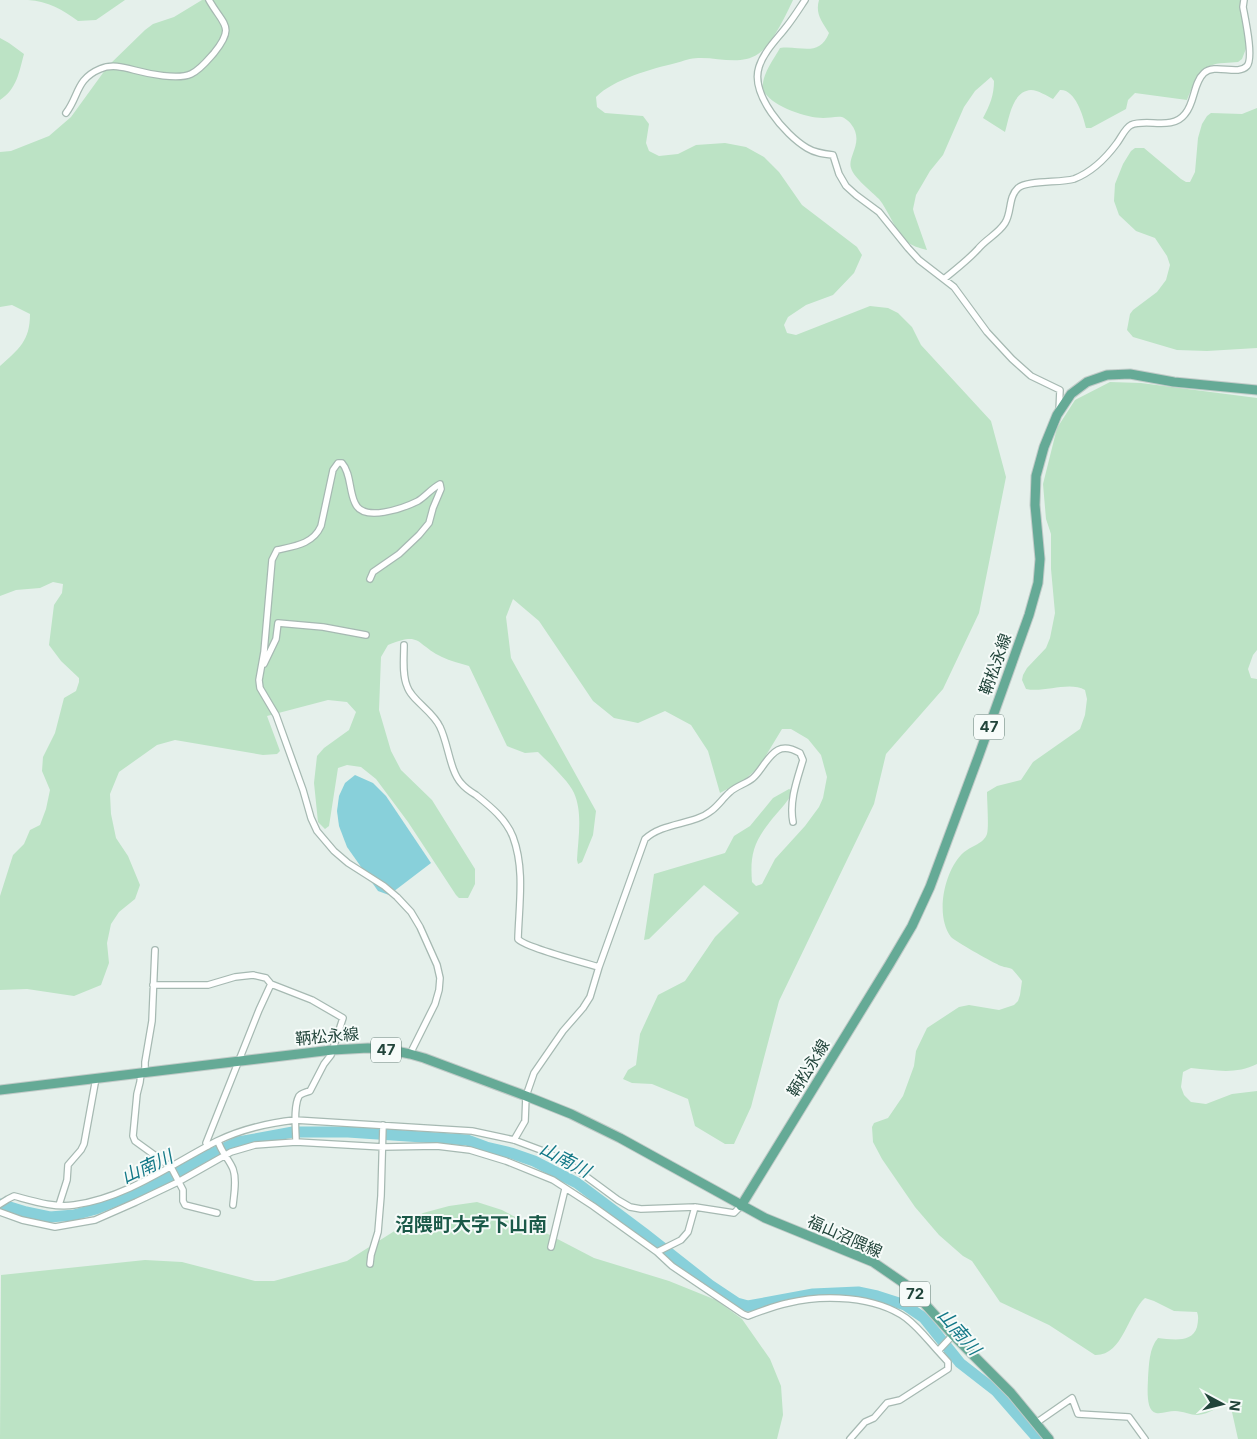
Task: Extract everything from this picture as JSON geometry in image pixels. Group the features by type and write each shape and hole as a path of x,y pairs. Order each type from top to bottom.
{"main road":[{"name":"鞆松永線","path":"0,1090 332,1050 368,1048 391,1050 424,1058 571,1114 620,1138 741,1206 889,965 912,926 930,887 1029,615 1038,582 1040,559 1036,476 1044,447 1058,413 1071,394 1087,382 1107,375 1130,374 1174,382 1257,390"},
{"name":"福山沼隈線","path":"741,1206 765,1218 873,1262 905,1284 924,1303 950,1338 1012,1393 1049,1439"}],"street":[{"path":"66,113 85,79 100,69 110,66 122,67 143,73 177,77 190,75 197,70 222,43 226,35 223,21 209,0"},
{"path":"805,0 759,65 757,77 763,99 772,114 794,138 807,148 816,152 833,155 846,186 861,200 880,212 919,260 954,287 987,332 1012,359 1031,376 1060,390 1058,413"},
{"path":"944,279 1004,224 1012,197 1018,188 1024,185 1074,179 1091,170 1108,154 1130,126 1177,121 1185,115 1199,81 1205,72 1210,69 1242,69 1247,66 1250,60 1250,50 1243,7 1244,0"},
{"path":"370,579 373,572 399,554 429,523 441,489 440,484 420,500 394,510 378,513 363,512 356,508 351,495 346,468 342,463 338,463 333,470 318,533 308,542 278,550 272,560 264,652 259,680 260,688 276,715 317,831 334,851 348,863 398,897 411,912 420,927 437,965 440,978 435,1004 410,1054"},
{"path":"261,670 276,640 278,623 286,622 323,627 366,635"},
{"path":"404,645 404,672 407,687 438,723 457,778 462,785 504,820 512,835 518,853 520,869 519,941 598,967"},
{"path":"514,1140 525,1121 526,1096 534,1073 563,1030 583,1008 590,997 598,967 645,839 650,834 710,812 730,792 751,780 761,770 770,756 779,749 786,748 800,753 803,760 794,787 792,813 794,822"},
{"path":"154,950 152,1022 143,1073 137,1094 133,1136 135,1141 172,1169 183,1190 185,1205 217,1213"},
{"path":"153,985 208,985 235,977 252,976 266,978 271,984 312,1000 344,1018 331,1055 324,1064 310,1091 303,1093 299,1097 295,1122 296,1140"},
{"path":"208,1146 206,1143 271,984"},
{"path":"58,1205 67,1180 68,1165 84,1144 96,1078"},
{"path":"0,1204 14,1196 58,1205 74,1205 94,1200 122,1191 172,1169 208,1146 270,1122 295,1122 472,1132 514,1140 546,1152 572,1166 630,1207 641,1209 695,1207 734,1213 741,1206"},
{"path":"370,1264 378,1232 383,1127"},
{"path":"0,1212 22,1220 55,1227 95,1220 178,1181 223,1154 255,1145 296,1140 437,1146 470,1150 514,1164 553,1180 659,1251 672,1266 748,1316 788,1302 851,1298 890,1310 906,1318 948,1362 948,1369 900,1400 888,1403 874,1418 858,1428 850,1439"},
{"path":"218,1143 233,1169 235,1177 233,1205"},
{"path":"551,1247 565,1189"},
{"path":"659,1251 681,1240 688,1232 695,1207"},
{"path":"938,1350 950,1338"},
{"path":"1036,1423 1072,1398 1078,1414 1129,1417 1145,1439"}],"green space":[{"path":"28,0 125,0 96,20 78,21 55,7 42,2"},
{"path":"202,0 793,0 783,21 768,44 751,58 729,60 693,58 644,72 623,80 604,91 596,97 597,107 605,113 643,116 649,124 646,143 649,151 659,156 678,154 696,145 725,143 746,147 764,157 779,172 802,205 857,247 862,255 854,273 833,295 806,305 788,317 784,325 787,333 796,335 870,306 888,308 898,313 912,327 921,345 991,421 1006,477 979,613 943,689 886,754 874,804 779,1001 751,1107 734,1144 725,1144 695,1126 688,1099 652,1084 632,1083 623,1079 628,1070 636,1065 640,1034 658,995 685,981 715,937 739,913 704,885 649,939 644,940 654,874 725,853 734,836 750,826 773,798 789,789 793,791 791,796 759,837 752,858 752,882 756,886 762,884 775,859 805,826 819,807 823,798 827,777 821,755 808,739 791,729 782,729 759,767 744,780 720,793 708,751 691,725 665,711 638,723 614,718 593,701 539,621 513,599 506,617 511,658 596,811 593,835 582,862 578,864 577,860 579,826 577,801 567,783 538,752 525,753 507,746 469,666 442,657 418,641 407,639 388,645 381,657 379,710 391,751 401,770 432,800 475,869 475,884 468,898 459,898 456,895 408,822 376,779 361,767 347,765 338,768 329,826 325,829 318,822 314,783 317,756 324,748 349,730 356,712 347,702 328,700 267,716 280,751 277,754 263,755 175,740 157,745 119,772 110,794 111,814 116,838 128,856 140,885 135,899 119,912 111,924 107,943 109,963 101,985 74,996 27,989 0,990 0,896 13,855 24,844 30,830 40,825 46,809 50,790 42,771 43,757 55,733 64,698 76,691 79,678 61,661 49,645 54,605 62,593 63,584 53,582 40,588 16,590 0,596 0,366 26,338 30,314 12,305 0,307 0,152 11,151 49,136 71,117 108,66 145,30 153,24 174,17"},
{"path":"819,0 1247,0 1245,12 1247,46 1242,59 1238,62 1217,64 1206,68 1196,81 1187,100 1135,93 1128,100 1126,109 1091,128 1086,128 1078,104 1070,94 1060,90 1053,99 1031,90 1019,95 1015,100 1005,132 983,118 990,104 993,91 994,81 991,77 975,91 964,107 943,155 930,171 916,195 913,209 927,250 916,247 906,241 879,199 853,172 850,163 856,137 850,122 842,117 816,118 800,114 776,103 765,93 763,82 765,76 780,48 808,49 814,48 825,41 829,33 819,14"},
{"path":"0,38 24,54 14,85 6,96 0,100"},
{"path":"1257,108 1257,348 1207,351 1177,350 1133,337 1127,330 1130,314 1157,292 1166,280 1170,265 1167,256 1155,238 1136,231 1119,215 1114,201 1115,184 1123,164 1131,151 1135,148 1144,148 1181,179 1190,182 1195,172 1198,138 1202,124 1207,116 1211,113 1242,114"},
{"path":"1110,382 1141,383 1257,398 1257,650 1248,669 1251,678 1257,679 1257,1064 1233,1071 1191,1068 1183,1072 1181,1087 1184,1095 1191,1102 1206,1104 1232,1094 1257,1091 1257,1439 1238,1439 1230,1403 1198,1415 1175,1411 1156,1413 1150,1408 1148,1378 1150,1357 1155,1342 1158,1338 1180,1339 1190,1336 1197,1327 1197,1312 1174,1311 1145,1298 1134,1313 1119,1341 1112,1349 1095,1355 1049,1325 1000,1302 972,1261 963,1256 939,1235 915,1207 882,1159 873,1142 872,1127 874,1123 888,1118 903,1096 914,1066 916,1051 927,1028 959,1007 969,1005 999,1010 1014,1005 1020,995 1022,981 1012,969 999,965 951,937 943,918 944,895 946,883 955,863 964,852 982,841 987,834 987,792 997,786 1021,780 1033,762 1080,729 1085,715 1087,699 1085,690 1072,687 1041,690 1026,689 1022,680 1027,668 1046,648 1055,613 1051,569 1051,534 1046,519 1043,484 1057,428 1075,400"},
{"path":"477,1202 502,1210 594,1258 669,1281 716,1300 742,1319 770,1359 781,1386 783,1415 777,1439 0,1439 1,1275 145,1260 182,1262 255,1281 274,1281 347,1261 423,1213 449,1206"}],"water":[{"path":"355,775 373,783 386,796 431,863 389,895 378,891 347,847 339,826 337,811 339,796 345,783"}],"waterway":[{"name":"山南川","path":"0,1204 50,1217 74,1215 96,1209 136,1193 166,1179 202,1158 238,1142 293,1132 348,1132 467,1140 534,1161 577,1183 710,1285 737,1303 748,1306 813,1294 858,1292 905,1305 924,1318 960,1363 996,1391 1038,1439"}],"district":[{"name":"沼隈町大字下山南","path":"471,1224"}]}
